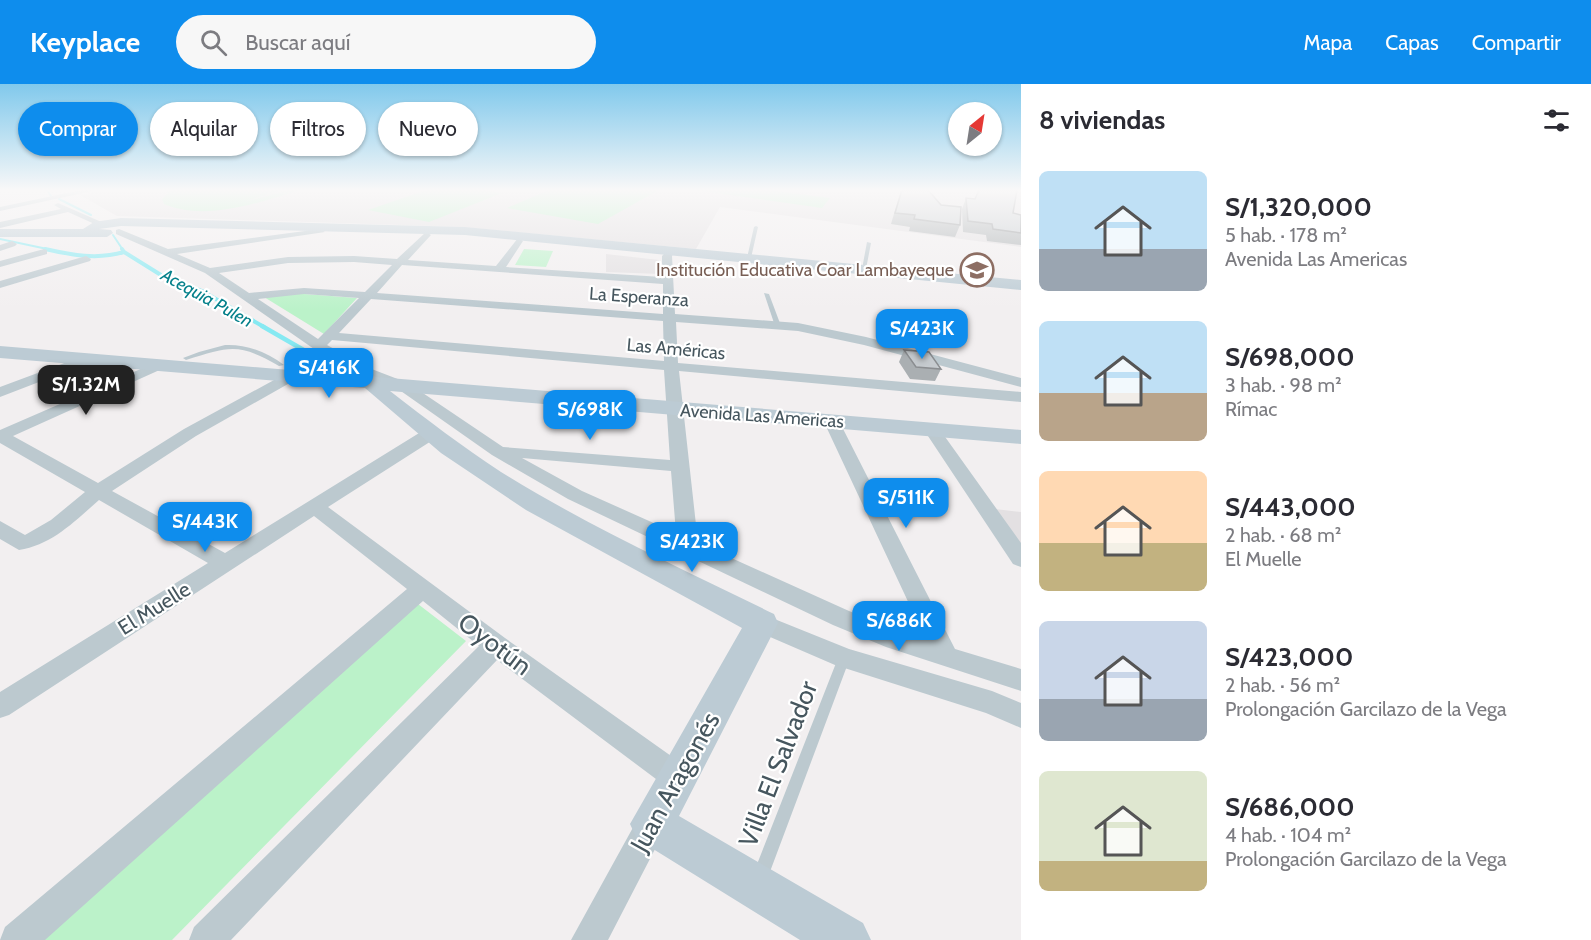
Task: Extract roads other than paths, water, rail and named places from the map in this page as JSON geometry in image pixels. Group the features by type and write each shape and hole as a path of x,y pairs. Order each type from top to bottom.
{"main road":[{"path":"209,230 426,235 749,258 1021,285"},
{"path":"421,230 669,253 1021,292"},
{"name":"Avenida Las Americas","path":"0,342 186,358 286,371"},
{"name":"Avenida Las Americas","path":"0,352 159,365 367,377 673,403 832,422 1021,437"},
{"path":"367,377 430,434 465,459 554,514 762,623"},
{"name":"Avenida Las Americas","path":"367,377 403,386 1021,426"},
{"name":"Juan Aragonés","path":"652,824 762,623"},
{"path":"652,824 846,940"}],"street":[{"path":"125,230 164,253 209,271 248,297 324,341 367,377"},
{"path":"164,253 237,241 320,232"},
{"path":"324,341 426,235"},
{"path":"499,269 518,242"},
{"path":"0,248 12,244"},
{"path":"0,264 44,252"},
{"path":"669,253 673,403 688,549"},
{"path":"0,285 86,259"},
{"path":"209,271 288,260 354,259 668,281"},
{"name":"La Esperanza","path":"248,297 288,291 368,295 778,326 826,332 866,341 1021,383"},
{"name":"Las Américas","path":"324,341 672,366 1021,398"},
{"path":"0,392 86,359"},
{"path":"159,365 0,436 225,563"},
{"path":"0,528 19,543 36,539 98,492 286,371"},
{"path":"403,386 498,451 574,495 841,618 895,640 945,653 1021,680"},
{"path":"832,422 945,653"},
{"path":"932,430 1021,559"},
{"name":"El Muelle","path":"0,706 430,434"},
{"path":"498,451 679,466"},
{"name":"Oyotún","path":"315,507 496,645 678,778"},
{"path":"18,940 422,589"},
{"path":"762,623 844,658 992,704 1021,716"},
{"path":"207,940 496,645"},
{"name":"Juan Aragonés","path":"589,940 652,824"}],"lane":[{"path":"749,258 755,230"},
{"path":"864,269 869,243"},
{"path":"766,294 778,326"},
{"name":"Villa El Salvador","path":"757,887 844,658"}],"waterway":[{"path":"113,235 123,250"},
{"path":"0,239 52,250"},
{"path":"45,249 94,256 124,252"},
{"name":"Acequia Pulen","path":"124,252 161,275 202,291 264,327"},
{"name":"Acequia Pulen","path":"262,326 321,360"}],"place":[{"name":"Institución Educativa Coar Lambayeque","path":"977,270"}]}
